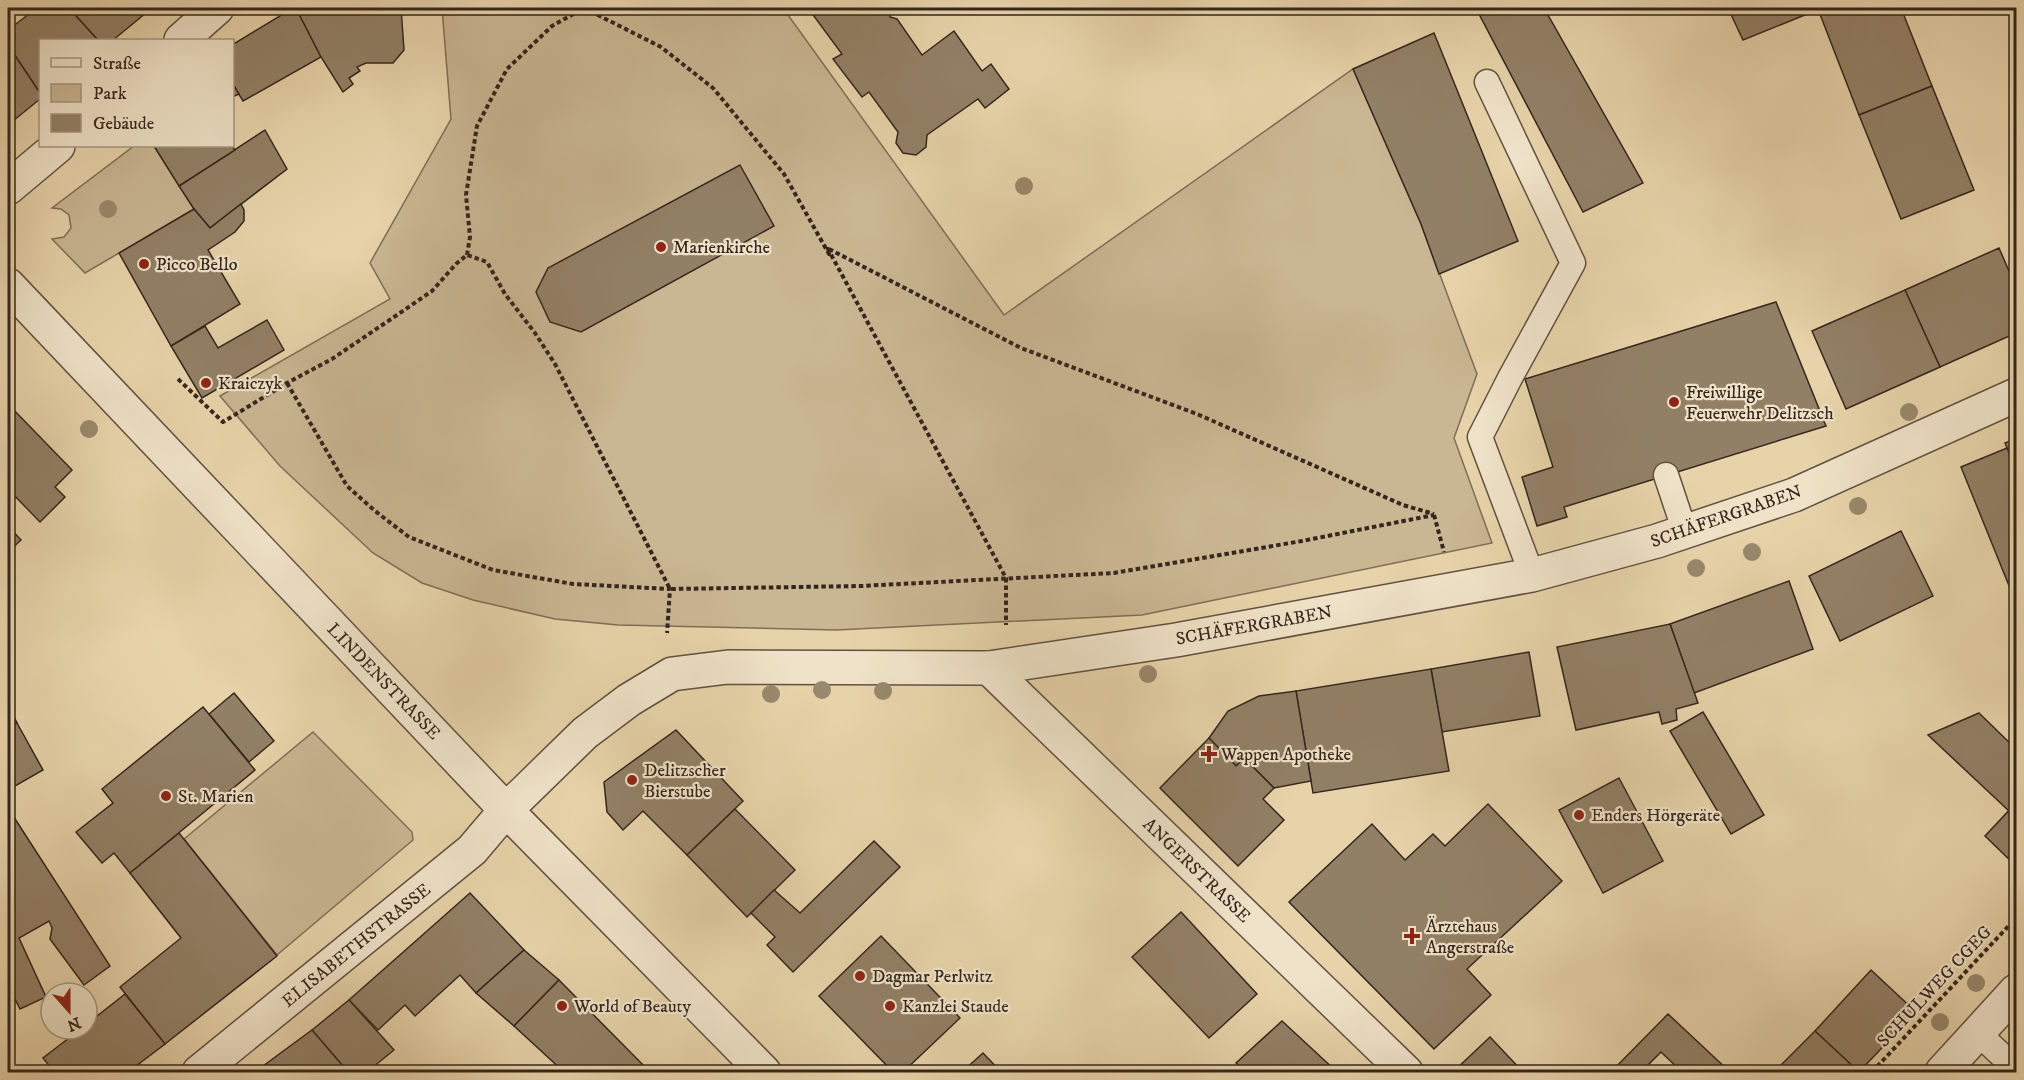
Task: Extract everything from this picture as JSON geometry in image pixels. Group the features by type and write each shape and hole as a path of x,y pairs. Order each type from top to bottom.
{"street":[{"path":"182,39 217,8"},
{"path":"8,188 56,147"},
{"name":"LINDENSTRASSE","path":"8,285 506,810 764,1072"},
{"name":"SCHÄFERGRABEN","path":"506,810 585,733 629,700 672,674 728,667 989,668 1176,640 1532,575 1685,532 1794,495 2016,395"},
{"name":"ANGERSTRASSE","path":"989,668 1406,1072"},
{"name":"ELISABETHSTRASSE","path":"199,1072 472,850 506,810"},
{"path":"1942,1072 2016,991"}],"lane":[{"path":"1487,82 1574,263 1480,437 1532,575"},
{"path":"1666,476 1685,532"},
{"path":"1978,1033 2016,1069"}],"path":[{"path":"178,379 223,422 332,359 432,291 467,255 470,237 466,195 477,126 507,69 552,26 584,8 661,47 713,88 784,174 829,254 828,249"},
{"path":"828,249 1021,348 1197,414 1403,505 1434,514"},
{"path":"828,249 1006,578 1006,625"},
{"path":"467,255 487,262 505,294 555,364 670,589 666,628 672,674"},
{"path":"287,383 346,486 409,537 493,570 573,584 670,589 861,586 1114,573 1302,541 1434,514"},
{"path":"1434,514 1444,553"},
{"name":"SCHULWEG CGEG","path":"1872,1072 2016,918"}],"green space":[{"path":"442,8 783,8 1004,315 1353,69 1421,224 1477,374 1454,438 1492,543 1142,615 836,630 618,625 555,619 473,600 422,583 373,553 280,466 220,396 390,299 370,263 451,119"},
{"path":"133,147 155,147 194,209 85,273 52,239 64,237 71,228 69,215 61,209 52,208"},
{"path":"313,732 412,832 413,840 277,955 184,839"}],"building":[{"path":"25,8 37,8 30,13"},
{"path":"37,8 69,8 97,39 39,39 39,92 8,45 8,30"},
{"path":"69,8 152,8 114,39 97,39"},
{"path":"296,8 321,57 243,101 234,86 234,44"},
{"path":"305,8 401,8 404,50 393,63 366,63 357,67 360,71 349,78 353,84 343,92 321,57 298,12"},
{"path":"808,8 891,8 890,17 897,19 922,55 954,31 982,71 991,64 1009,89 985,108 978,99 927,135 926,147 916,155 903,153 896,143 898,132 869,92 862,97 833,59 842,54"},
{"path":"1493,8 1544,8 1643,183 1583,212 1479,14"},
{"path":"1728,8 1822,8 1743,40"},
{"path":"1901,8 1932,86 1859,115 1818,9"},
{"path":"1434,33 1518,241 1439,274 1421,224 1353,69"},
{"path":"8,45 39,92 39,100 8,125"},
{"path":"234,86 239,94 234,96"},
{"path":"1932,86 1974,190 1901,219 1859,115"},
{"path":"265,130 287,169 210,228 179,186"},
{"path":"155,147 233,147 235,150 179,186"},
{"name":"Marienkirche","path":"740,165 774,226 581,332 550,322 536,292 548,268"},
{"path":"241,204 244,210 244,221 235,232 208,250 240,304 171,346 119,253 194,209 210,228"},
{"path":"1999,248 2016,287 2016,333 1940,367 1905,290"},
{"path":"1905,290 1940,367 1846,409 1812,331"},
{"name":"Freiwillige Feuerwehr Delitzsch","path":"1776,302 1826,426 1564,507 1567,517 1537,526 1522,477 1553,467 1525,379"},
{"path":"267,320 284,350 202,398 171,346 205,326 218,348"},
{"path":"8,404 72,470 55,487 65,497 40,522 8,489"},
{"path":"2016,439 2016,470 2005,443"},
{"path":"2007,448 2016,470 2016,598 2014,598 1961,467"},
{"path":"8,526 21,540 8,552"},
{"path":"1901,531 1933,596 1840,641 1809,576"},
{"path":"1789,581 1813,649 1694,693 1670,624"},
{"path":"1670,624 1698,703 1676,709 1677,720 1662,724 1659,712 1576,730 1557,647"},
{"path":"1529,652 1540,716 1442,732 1431,669"},
{"path":"1431,669 1449,771 1313,793 1296,691"},
{"path":"1296,691 1311,781 1274,788 1244,758 1236,766 1209,738 1228,711 1259,696"},
{"path":"234,693 274,741 249,762 209,714"},
{"path":"8,705 17,723 8,727"},
{"name":"St. Marien","path":"203,707 255,770 130,873 114,853 102,863 76,832 113,803 102,789"},
{"path":"1703,712 1764,815 1731,834 1670,731"},
{"path":"1979,713 2016,749 2016,803 2009,811 1928,735"},
{"path":"17,723 43,770 8,790 8,727"},
{"path":"676,730 743,801 687,855 643,811 623,830 607,812 604,782"},
{"path":"1209,738 1236,766 1244,758 1274,788 1263,799 1284,820 1238,866 1160,788"},
{"path":"1619,778 1663,861 1603,893 1559,810"},
{"path":"2016,803 2016,866 1985,836"},
{"name":"Ärztehaus Angerstraße","path":"1488,804 1562,881 1467,969 1491,995 1434,1049 1289,902 1372,824 1405,860 1433,834 1445,846"},
{"path":"8,808 110,966 89,981 81,981 50,939 52,928 49,921 19,938 39,982 39,1000 20,1009 8,985"},
{"path":"735,809 795,870 747,917 687,855"},
{"path":"179,833 277,956 165,1044 120,987 181,938 130,873"},
{"path":"874,841 900,867 793,972 767,945 775,937 751,913 774,890 800,913"},
{"path":"470,893 524,950 476,993 460,975 415,1016 405,1005 378,1030 349,1000"},
{"path":"1181,912 1257,994 1209,1038 1132,957"},
{"path":"881,936 960,1018 903,1072 893,1072 819,996"},
{"path":"524,950 559,980 514,1026 476,993"},
{"path":"1871,970 1916,1012 1859,1072 1815,1031"},
{"path":"559,980 650,1072 564,1072 514,1026"},
{"path":"125,994 165,1044 128,1072 54,1072 43,1058 65,1041 99,1041 99,1015"},
{"path":"349,1000 394,1050 367,1072 348,1072 312,1030"},
{"path":"1668,1014 1730,1072 1682,1072 1661,1052 1641,1072 1611,1072"},
{"path":"1282,1021 1337,1072 1246,1072 1236,1063"},
{"path":"312,1030 348,1072 255,1072"},
{"path":"1815,1031 1859,1072 1774,1072"},
{"path":"1490,1037 1523,1072 1453,1072"},
{"path":"983,1053 1001,1072 962,1072"}],"place":[{"name":"Marienkirche","path":"661,247"},
{"name":"Picco Bello","path":"144,264"},
{"name":"Kraiczyk","path":"206,383"},
{"name":"Freiwillige Feuerwehr Delitzsch","path":"1674,402"},
{"name":"Wappen Apotheke","path":"1209,754"},
{"name":"Delitzscher Bierstube","path":"632,780"},
{"name":"St. Marien","path":"166,796"},
{"name":"Enders Hörgeräte","path":"1579,815"},
{"name":"Ärztehaus Angerstraße","path":"1412,936"},
{"name":"Dagmar Perlwitz","path":"860,976"},
{"name":"World of Beauty","path":"562,1006"},
{"name":"Kanzlei Staude","path":"890,1006"}]}
